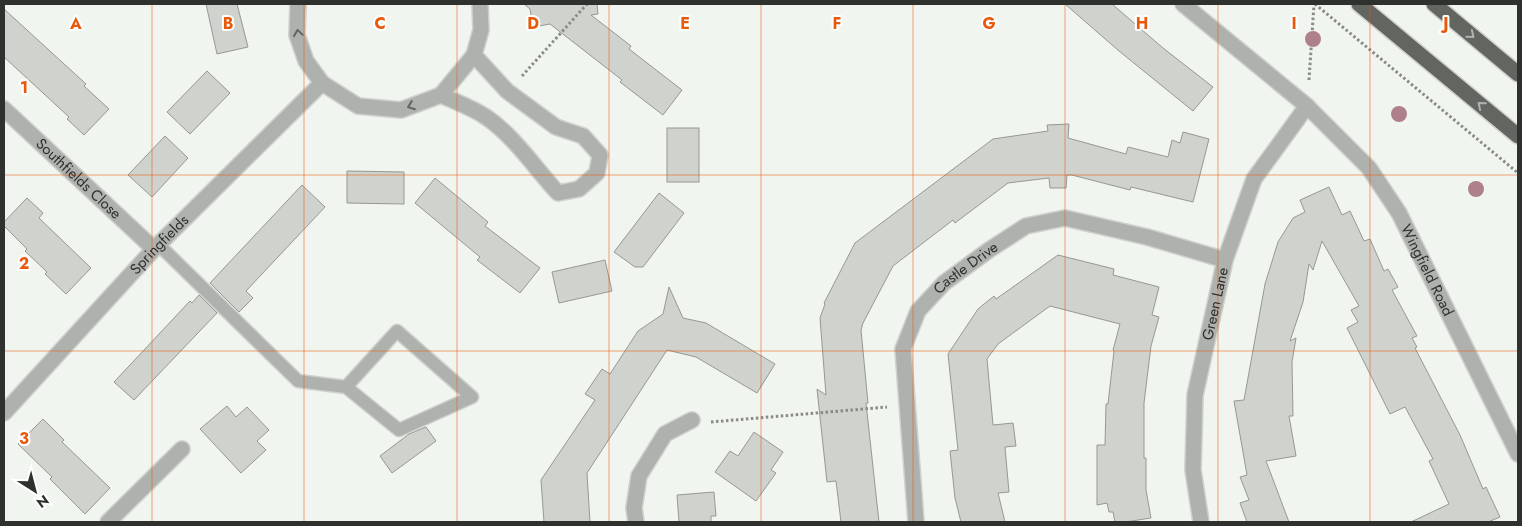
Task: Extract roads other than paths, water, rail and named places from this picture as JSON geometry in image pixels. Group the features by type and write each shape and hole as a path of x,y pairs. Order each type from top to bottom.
{"highway":[{"path":"1359,4 1518,136"},
{"path":"1434,4 1518,74"}],"street":[{"path":"298,4 297,35 306,61 322,83 358,106 401,110 441,95 474,55 480,30 480,4"},
{"name":"Wingfield Road","path":"1183,4 1307,106 1369,168 1399,213 1518,454"},
{"path":"441,95 486,117 516,144 558,193 580,189 597,173 600,155 584,136 556,128 507,90 474,55"},
{"name":"Springfields","path":"4,413 156,246 322,83"},
{"name":"Green Lane","path":"1201,522 1193,470 1195,395 1225,260 1254,179 1307,106"},
{"name":"Southfields Close","path":"4,109 156,246"},
{"name":"Castle Drive","path":"916,522 903,349 918,312 944,283 1026,226 1065,218 1148,237 1225,260"},
{"path":"636,522 634,508 639,476 665,434 692,420"},
{"path":"108,522 182,449"}],"lane":[{"path":"156,246 298,381 346,387 399,430 472,397 397,331 346,387"}]}
